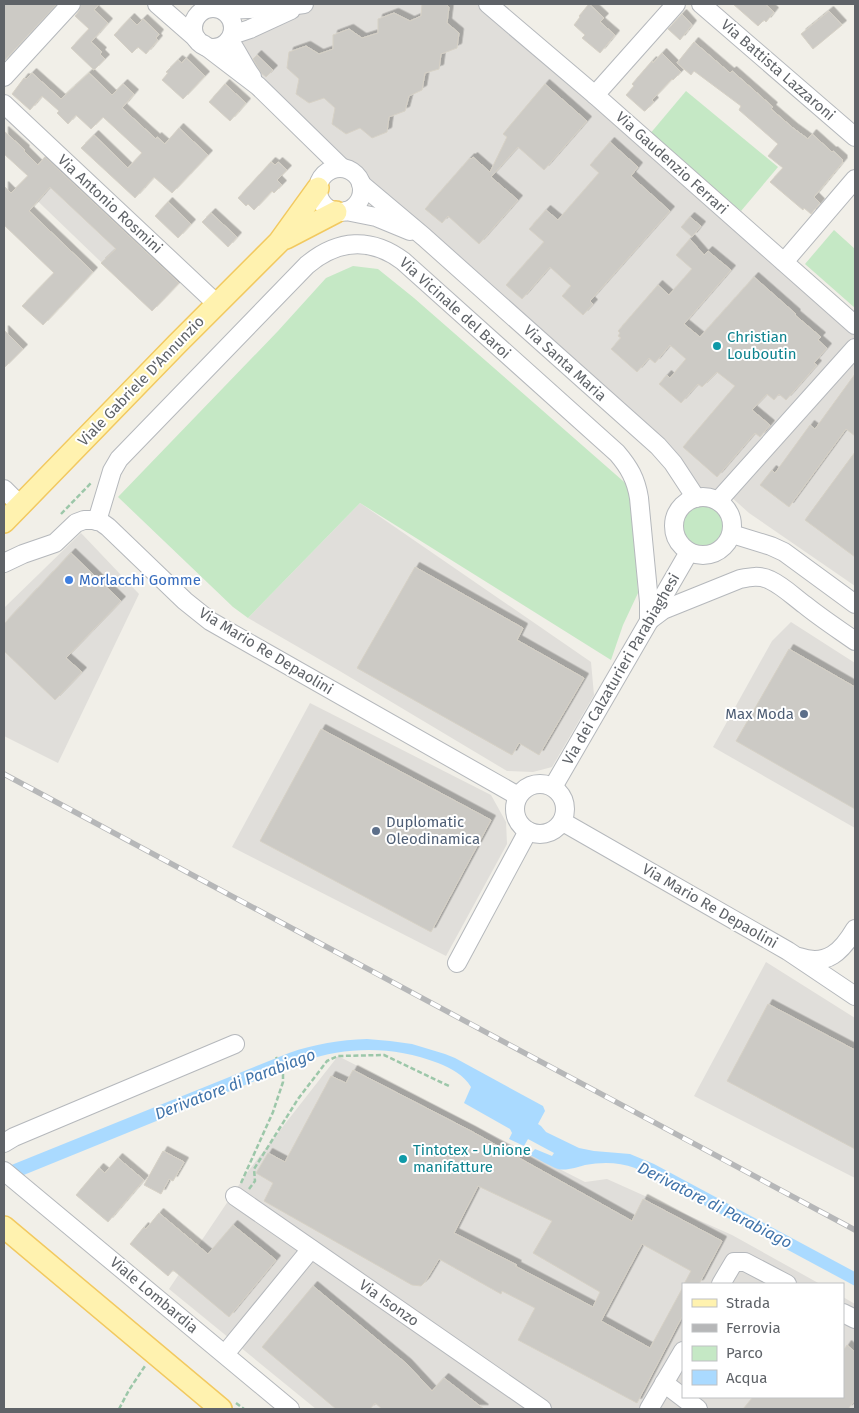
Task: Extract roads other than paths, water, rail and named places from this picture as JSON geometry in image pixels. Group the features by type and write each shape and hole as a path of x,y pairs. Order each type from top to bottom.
{"main road":[{"name":"Viale Gabriele D'Annunzio","path":"4,522 280,242 321,182"},
{"name":"Viale Gabriele D'Annunzio","path":"280,242 341,212"},
{"path":"4,1227 221,1409"}],"street":[{"path":"4,77 72,4"},
{"name":"Via Santa Maria","path":"157,4 200,42 258,86 342,168 357,176 361,184 424,237 658,446 674,463 696,498"},
{"path":"305,4 250,30 230,37 224,44 217,47 210,47 200,42 194,32 196,18 207,7 305,4"},
{"name":"Via Gaudenzio Ferrari","path":"488,4 595,95 855,325"},
{"path":"595,95 676,4"},
{"name":"Via Battista Lazzaroni","path":"701,4 855,136"},
{"path":"250,30 259,6"},
{"name":"Via Santa Maria","path":"207,7 228,14 233,28 230,37 243,65 258,86"},
{"name":"Via Antonio Rosmini","path":"4,104 217,304"},
{"name":"Via Santa Maria","path":"307,133 317,156 321,182 319,196 322,203 328,209 376,217 424,237"},
{"path":"321,182 329,172 342,168"},
{"path":"784,262 855,179"},
{"path":"341,212 354,207 359,201 362,192 361,184"},
{"name":"Via Vicinale del Baroi","path":"97,521 112,471 119,459 301,272 318,256 329,250 348,244 368,244 387,250 403,261 626,462 637,485 639,498 649,602 649,621"},
{"path":"718,501 855,348"},
{"path":"4,489 20,505"},
{"path":"703,497 718,501 729,511 732,518 732,534 729,541 724,547 711,555 704,556 689,552 683,547 675,534 675,519 682,506 696,498 703,497"},
{"path":"4,563 55,543 76,523 84,520 97,521"},
{"name":"Via Mario Re Depaolini","path":"97,521 108,527 185,601 210,621 518,796"},
{"path":"732,534 784,552 855,604"},
{"name":"Via dei Calzaturieri Parabiaghesi","path":"553,787 689,552"},
{"path":"649,621 663,610 740,579 760,577 778,585 855,641"},
{"path":"533,784 553,787 560,793 565,802 566,812 563,822 547,834 537,834 528,831 520,825 516,816 515,806 518,796 524,789 533,784"},
{"name":"Via Mario Re Depaolini","path":"563,822 788,951 855,996"},
{"path":"456,963 528,831"},
{"path":"788,951 809,960 824,959 843,947 855,929"},
{"path":"4,1143 14,1137 235,1044"},
{"name":"Viale Lombardia","path":"10,1176 290,1409"},
{"name":"Via Isonzo","path":"238,1198 542,1409"},
{"path":"225,1354 311,1249"},
{"path":"723,1283 734,1262 745,1262 785,1283"},
{"path":"844,1314 855,1320"},
{"path":"648,1409 682,1353"},
{"path":"664,1383 682,1397"},
{"path":"684,1398 698,1409"}],"water":[{"name":"Derivatore di Parabiago","path":"367,1039 412,1044 455,1058 543,1106 545,1111 538,1124 546,1132 579,1148 630,1154 654,1164 855,1272 855,1286 635,1168 610,1163 591,1164 565,1170 551,1166 530,1155 535,1149 552,1156 554,1153 528,1139 524,1146 509,1139 512,1133 510,1129 464,1103 471,1087 457,1072 443,1065 405,1053 371,1050 354,1051 321,1056 304,1061 4,1183 4,1168 289,1053 327,1043"}],"railway":[{"path":"4,774 855,1230"}],"place":[{"name":"Christian Louboutin","path":"717,346"},
{"name":"Morlacchi Gomme","path":"69,580"},
{"name":"Max Moda","path":"804,714"},
{"name":"Duplomatic Oleodinamica","path":"376,831"},
{"name":"Tintotex - Unione manifatture","path":"403,1159"}]}
